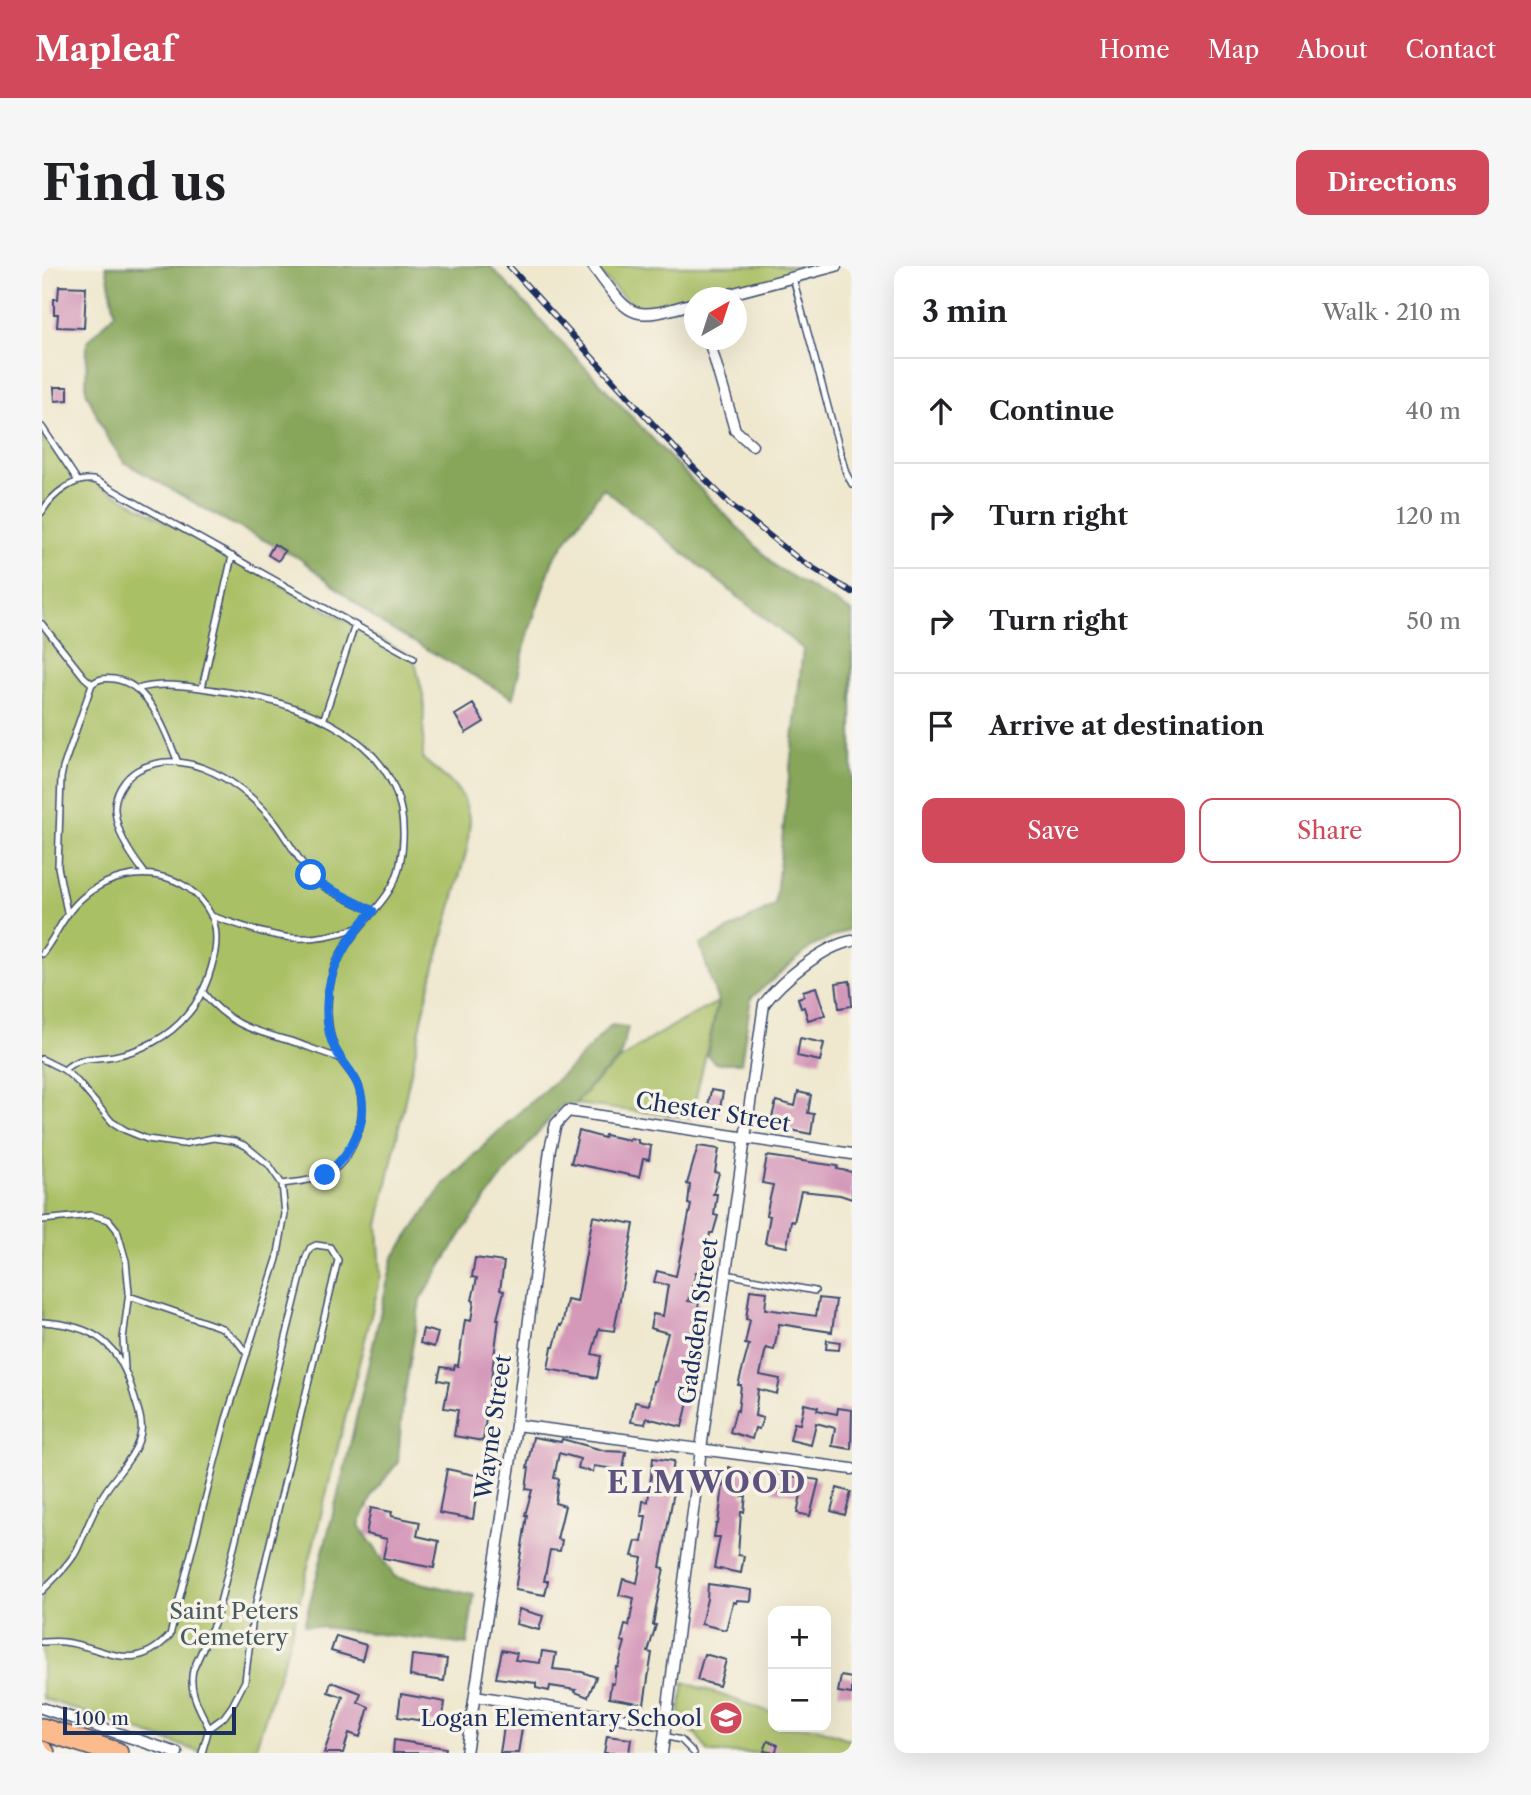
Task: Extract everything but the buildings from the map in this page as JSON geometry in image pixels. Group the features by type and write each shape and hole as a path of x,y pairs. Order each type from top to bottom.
{"highway":[{"path":"42,1729 117,1753"}],"street":[{"path":"593,266 622,305 630,311 641,315 684,305"},
{"path":"747,290 836,266"},
{"path":"712,350 735,430 752,445"},
{"name":"Gadsden Street","path":"662,1753 701,1450 764,1004 775,988 812,961 842,943 852,941"},
{"name":"Chester Street","path":"568,1111 852,1154"},
{"name":"Wayne Street","path":"466,1753 516,1425 550,1149 556,1124 568,1111"},
{"path":"516,1425 852,1469"},
{"path":"475,1696 665,1730"},
{"path":"42,1708 177,1753"}],"lane":[{"path":"793,278 846,473 852,484"},
{"path":"42,427 78,481"},
{"path":"42,512 61,491 78,481 87,478 97,481 414,658"},
{"path":"202,688 232,556"},
{"path":"42,624 92,684"},
{"path":"324,718 355,625"},
{"path":"67,912 58,867 61,778 92,684 103,679 116,680 129,683 137,689 159,720 177,760"},
{"path":"137,689 153,684 202,688 276,700 324,718 351,735 380,763 396,792 402,811 403,845 397,876 391,890 357,928 337,960 329,991 328,1018 331,1039 359,1087 362,1102 352,1146 325,1175 282,1184"},
{"path":"144,873 119,832 115,810 117,795 135,772 153,764 177,760 229,782 258,803 320,884 373,911"},
{"path":"42,954 67,912 100,886 127,875 144,873 186,888 211,915 271,935 291,938 331,936 357,928"},
{"path":"64,1070 83,1058 122,1054 161,1038 189,1014 210,972 215,952 216,939 211,915"},
{"path":"202,991 215,1008 231,1021 340,1058"},
{"path":"42,1059 64,1070 78,1082 112,1122 125,1130 147,1139 183,1144 213,1138 246,1146 269,1165 282,1184 285,1214 283,1234 226,1419 170,1635 161,1645 149,1652 120,1658 63,1642 42,1642"},
{"path":"42,1220 92,1215 109,1220 113,1224 122,1243 129,1296 123,1339 126,1372 141,1423 141,1434 131,1456 103,1493 76,1552 42,1591"},
{"path":"202,1753 209,1728 224,1717 244,1681 259,1590 338,1260 330,1247 322,1245 310,1248 303,1267 216,1619 191,1678 194,1698 209,1728"},
{"path":"726,1274 815,1291"},
{"path":"129,1296 222,1328 247,1354"},
{"path":"42,1322 67,1325 103,1339 126,1372"},
{"path":"665,1730 690,1747 694,1753"}],"green space":[{"path":"106,266 490,266 776,567 852,612 852,928 811,947 751,998 741,1063 715,1063 707,1055 718,1002 700,945 775,905 803,649 603,488 553,560 527,637 513,698 382,624 299,558 221,518 124,462 105,434 86,391 87,342 115,313"},
{"path":"593,266 836,266 747,289 684,287 684,305 641,315"},
{"name":"Saint Peters Cemetery","path":"42,427 78,481 87,478 414,658 424,699 423,759 454,785 464,799 470,821 467,849 429,988 378,1225 381,1276 288,1646 254,1753 203,1753 42,1698"},
{"path":"718,1002 691,1118 575,1104 606,1071 641,1045"},
{"path":"611,1025 628,1027 620,1058 575,1104 561,1105 505,1173 463,1231 420,1300 402,1410 398,1462 373,1494 359,1525 395,1577 474,1595 467,1645 304,1625 344,1471 393,1258 444,1184 507,1123 571,1067"},
{"name":"Logan Elementary School","path":"684,1682 768,1711 768,1732 829,1732 852,1740 852,1753 709,1753 696,1734 678,1725"}],"railway":[{"path":"509,266 684,458 731,505 800,560 852,592"}],"place":[{"name":"Logan Elementary School","path":"726,1718"}],"district":[{"name":"ELMWOOD","path":"707,1482"}],"route":[{"path":"311,875 320,884 373,911 347,941 331,977 328,1018 331,1039 359,1087 362,1102 352,1146 325,1175"}]}
